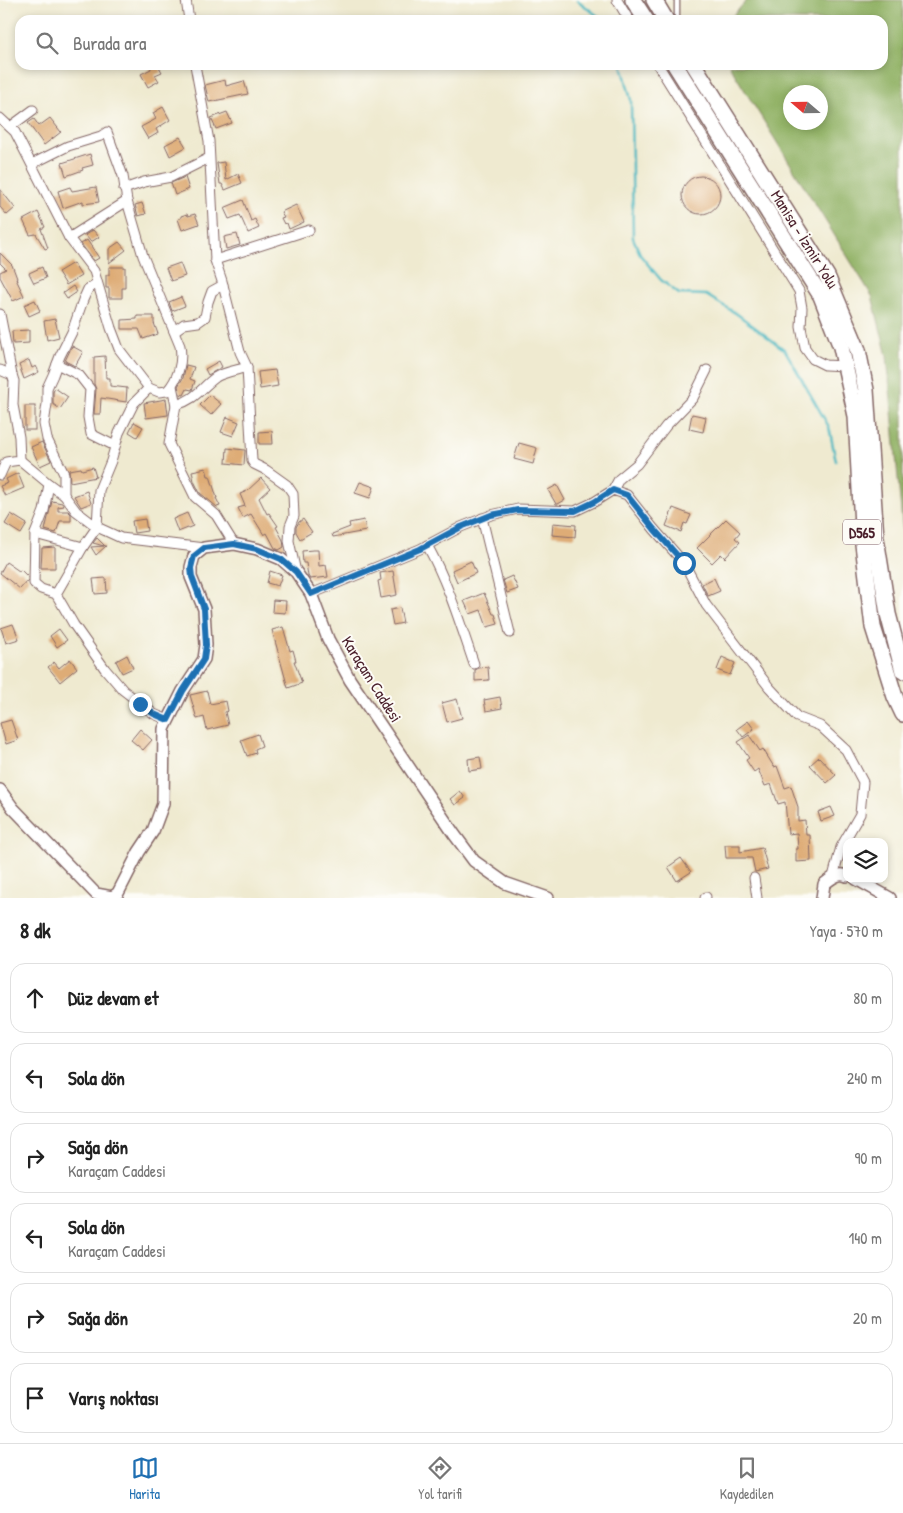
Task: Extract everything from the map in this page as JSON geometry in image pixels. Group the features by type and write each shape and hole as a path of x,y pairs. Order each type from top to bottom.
{"highway":[{"path":"633,0 643,15"},
{"path":"654,0 663,15"},
{"name":"Manisa - İzmir Yolu","path":"678,70 821,296 841,347 856,416 863,544 873,627 895,697 903,714"},
{"name":"Manisa - İzmir Yolu","path":"697,70 827,276 858,350 866,390 876,538 888,614 903,671"}],"street":[{"path":"186,0 188,15"},
{"path":"617,0 626,15"},
{"path":"196,70 209,141 215,260 240,352 247,367 252,461 287,484 293,494 294,516 290,526 289,540 296,572"},
{"path":"661,70 799,291 802,308 801,327 805,348 813,359 825,365 845,366"},
{"path":"10,127 33,110"},
{"path":"0,118 15,132 69,238 94,271 119,349 149,388 160,392 167,391 172,386 182,357 180,346 143,256 127,201 123,176 107,132 101,136 68,146 32,164"},
{"path":"124,189 171,176 209,158"},
{"path":"69,238 127,201"},
{"path":"215,260 309,230"},
{"path":"64,495 64,474 48,439 44,424 47,388 72,332 88,289 97,283"},
{"path":"174,331 184,324 198,322 205,317 212,290 223,285"},
{"path":"0,314 14,381 13,406 20,460"},
{"path":"58,364 79,375 90,389 88,417 91,434 116,446"},
{"path":"176,404 186,402 194,397 217,376 247,367"},
{"path":"0,370 12,376"},
{"path":"311,594 427,545 461,527 491,515 518,510 575,511 594,502 613,490 619,479 637,464 666,426 693,398 707,370"},
{"path":"172,386 176,404 170,444 195,497 216,514 234,544"},
{"path":"56,594 83,547 97,527 99,490 119,433 134,403 149,388"},
{"path":"0,475 3,460 20,460 64,495 76,511 97,527 121,538 204,548"},
{"path":"49,484 44,511 35,534 34,583 56,594 74,625 105,670 123,690 154,714 168,720"},
{"path":"613,490 627,495 684,563 706,605 769,687 796,717 820,726 846,750 863,782 860,814 841,847 833,877"},
{"path":"482,518 510,633"},
{"path":"35,534 83,547"},
{"name":"Karaçam Caddesi","path":"204,548 234,544 257,549 281,559 296,572 311,594 328,639 350,680 474,861 504,883 548,898"},
{"path":"427,545 439,566 455,606 474,664"},
{"path":"0,790 13,808 96,894 112,897 118,893 139,852 153,831 163,804 164,729 183,691 204,659 206,645 204,609 192,577 191,568 194,556 204,548"},
{"path":"822,898 824,884 833,877 843,874"},
{"path":"754,878 757,898"},
{"path":"863,883 890,898"}],"lane":[{"path":"677,0 677,15"}],"green space":[{"path":"747,0 903,0 903,534 887,356 872,296 732,70 888,70 888,15 734,15"}],"building":[{"path":"149,70 161,70 162,72 155,75 159,81 148,87 141,74"},
{"path":"225,80 226,86 244,81 248,94 209,102 205,85"},
{"path":"163,107 170,120 156,129 158,133 148,139 141,127 156,119 153,113"},
{"path":"227,112 232,123 216,129 211,118"},
{"path":"50,118 61,132 44,145 28,123 34,119 39,126"},
{"path":"180,137 186,147 170,156 165,145"},
{"path":"90,154 93,165 66,176 62,163"},
{"path":"224,162 226,180 238,174 242,183 225,190 222,184 220,184 217,163"},
{"path":"701,176 715,181 720,195 715,209 701,214 687,209 682,195 687,181"},
{"path":"185,177 189,189 175,195 171,183"},
{"path":"70,187 72,191 96,187 99,202 83,204 83,201 63,208 58,191"},
{"path":"0,189 15,208 7,215 0,207"},
{"path":"243,200 251,221 255,219 259,228 248,233 240,215 229,219 224,208"},
{"path":"142,203 146,214 138,216 135,205"},
{"path":"296,205 304,222 289,229 287,223 284,224 281,218 284,217 281,212"},
{"path":"38,212 45,227 41,229 48,248 45,249 36,234 30,235 23,220"},
{"path":"187,214 188,216 195,214 199,224 182,230 178,219"},
{"path":"93,230 99,237 91,242 85,235"},
{"path":"237,234 240,245 226,249 224,237"},
{"path":"87,240 99,258 94,261 81,244"},
{"path":"119,242 126,250 109,263 109,249"},
{"path":"0,253 12,265 24,296 13,301 0,277 0,272 6,269 0,263"},
{"path":"73,263 81,276 66,285 58,272"},
{"path":"180,263 185,276 171,281 166,268"},
{"path":"42,267 46,278 34,283 29,273"},
{"path":"109,267 125,267 125,288 122,288 122,298 109,298 109,288 106,288 106,275 109,275"},
{"path":"73,286 77,292 67,299 63,293"},
{"path":"181,297 185,306 172,311 169,302"},
{"path":"35,300 40,311 29,316 24,305"},
{"path":"137,316 154,316 154,323 158,334 143,339 139,329 122,329 122,320 137,319"},
{"path":"55,319 59,337 47,340 44,321"},
{"path":"29,330 29,343 13,344 12,331"},
{"path":"72,346 83,352 75,366 65,361"},
{"path":"105,356 106,378 110,378 110,386 127,388 126,402 101,398 100,414 94,414 96,389 94,384 94,357"},
{"path":"29,360 32,368 36,366 39,372 24,379 19,365"},
{"path":"219,361 222,367 208,375 205,369"},
{"path":"186,365 194,367 190,379 195,381 192,390 187,389 184,395 180,394 178,386 183,378"},
{"path":"275,370 278,386 260,389 258,372"},
{"path":"55,388 68,397 60,409 53,404"},
{"path":"210,395 221,404 211,415 200,405"},
{"path":"166,399 168,415 146,418 144,403"},
{"path":"25,406 35,406 35,430 25,430"},
{"path":"692,414 706,417 703,432 689,429"},
{"path":"227,417 239,422 233,436 221,432"},
{"path":"134,422 143,427 137,437 129,432"},
{"path":"272,431 273,444 259,444 259,432"},
{"path":"42,442 51,461 40,466 31,447"},
{"path":"519,443 537,448 533,464 514,459"},
{"path":"227,448 245,450 244,465 226,463"},
{"path":"93,467 96,477 70,482 69,470 81,468 82,470"},
{"path":"206,468 220,506 217,507 200,493 194,481 192,471"},
{"path":"18,473 24,488 5,496 0,486 8,483 6,479"},
{"path":"261,478 270,488 259,498 267,514 269,513 278,526 276,527 283,540 284,547 279,550 275,548 267,533 264,535 251,514 243,518 238,508 245,506 240,494 247,491"},
{"path":"360,482 374,487 370,498 355,493"},
{"path":"557,485 565,500 556,504 548,490"},
{"path":"87,491 91,503 81,507 74,496"},
{"path":"52,501 62,503 64,506 58,507 58,511 68,511 71,514 71,521 60,521 56,533 45,530"},
{"path":"673,508 691,515 687,524 684,523 681,532 666,526"},
{"path":"187,513 193,526 178,532 173,519"},
{"path":"11,514 27,524 21,534 5,524"},
{"path":"145,519 147,531 134,533 132,521"},
{"path":"303,519 312,532 300,539 296,532 296,527"},
{"path":"726,519 740,532 735,538 740,542 725,558 721,554 712,563 697,548"},
{"path":"364,520 366,531 333,537 332,534 350,527 349,523"},
{"path":"553,523 576,525 575,537 552,535"},
{"path":"97,538 106,546 96,555 91,547 104,546 93,543"},
{"path":"55,547 55,568 41,568 42,548"},
{"path":"318,550 319,566 326,565 328,577 310,579 306,563 303,563 302,551"},
{"path":"471,561 476,573 457,582 452,570"},
{"path":"6,562 19,571 21,570 28,577 28,580 20,589 0,573"},
{"path":"270,571 282,575 278,586 267,583"},
{"path":"393,571 397,595 381,598 378,581 381,580 380,573"},
{"path":"512,576 518,589 507,593 503,580"},
{"path":"106,578 107,593 95,594 93,579"},
{"path":"714,578 720,591 708,596 702,584"},
{"path":"484,593 498,624 487,627 481,610 470,614 464,601"},
{"path":"273,600 286,601 285,613 272,612"},
{"path":"400,608 403,623 393,625 390,610"},
{"path":"13,624 19,639 6,643 1,628"},
{"path":"283,627 290,651 293,650 296,661 294,661 302,683 288,688 272,630"},
{"path":"59,629 67,640 57,647 50,636"},
{"path":"127,655 133,668 122,673 116,661"},
{"path":"722,657 735,663 730,675 717,670"},
{"path":"70,659 77,668 60,682 48,667 54,662 59,668"},
{"path":"488,667 489,680 475,681 475,670"},
{"path":"207,691 210,704 226,701 228,711 225,712 228,725 207,730 204,717 197,719 190,695"},
{"path":"500,697 502,708 486,711 484,700"},
{"path":"457,699 462,718 447,722 442,703"},
{"path":"11,720 18,740 6,744 0,723"},
{"path":"748,721 754,729 743,737 737,729"},
{"path":"140,729 152,740 143,750 131,740"},
{"path":"258,734 262,746 255,749 256,753 247,756 241,740"},
{"path":"749,735 760,751 763,749 774,767 777,766 785,788 791,786 798,807 798,821 805,820 806,835 810,835 811,861 796,862 796,849 798,849 797,833 788,834 785,802 778,804 771,784 765,786 758,769 754,772 746,760 749,758 738,742"},
{"path":"480,757 482,769 469,771 468,759"},
{"path":"819,757 836,775 827,783 810,765"},
{"path":"460,791 465,798 455,805 450,799"},
{"path":"831,807 835,816 821,821 818,812"},
{"path":"725,845 740,845 740,852 762,848 768,869 755,872 752,858 726,858"},
{"path":"681,858 691,872 677,881 668,867"}],"waterway":[{"path":"577,0 596,15"},
{"path":"623,70 631,100 633,238 641,256 661,280 679,294 706,295 737,314 785,350 829,427 836,461"}],"route":[{"path":"140,704 154,714 168,720 183,691 204,659 206,645 204,609 192,577 191,568 194,556 204,548 234,544 257,549 281,559 296,572 311,594 420,549 461,527 491,515 518,510 575,511 613,490 627,495 684,563"}]}
